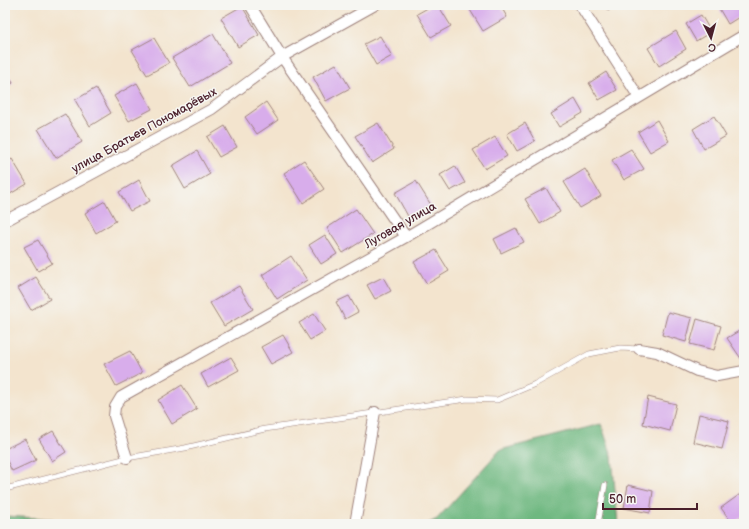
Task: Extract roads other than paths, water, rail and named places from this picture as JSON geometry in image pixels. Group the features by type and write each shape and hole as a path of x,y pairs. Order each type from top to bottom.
{"street":[{"path":"250,5 282,57 406,237"},
{"name":"улица Братьев Пономарёвых","path":"5,222 212,109 282,57 374,5"},
{"path":"580,5 638,96"},
{"name":"Луговая улица","path":"127,458 114,416 115,407 121,397 406,237 638,96 744,35"},
{"path":"639,349 657,352 697,371 717,376 744,371"},
{"path":"355,524 375,412"}],"lane":[{"path":"5,488 127,458 185,448 265,429 467,399 497,400 535,384 589,354 620,348 639,349"},
{"path":"598,524 605,485"}]}
